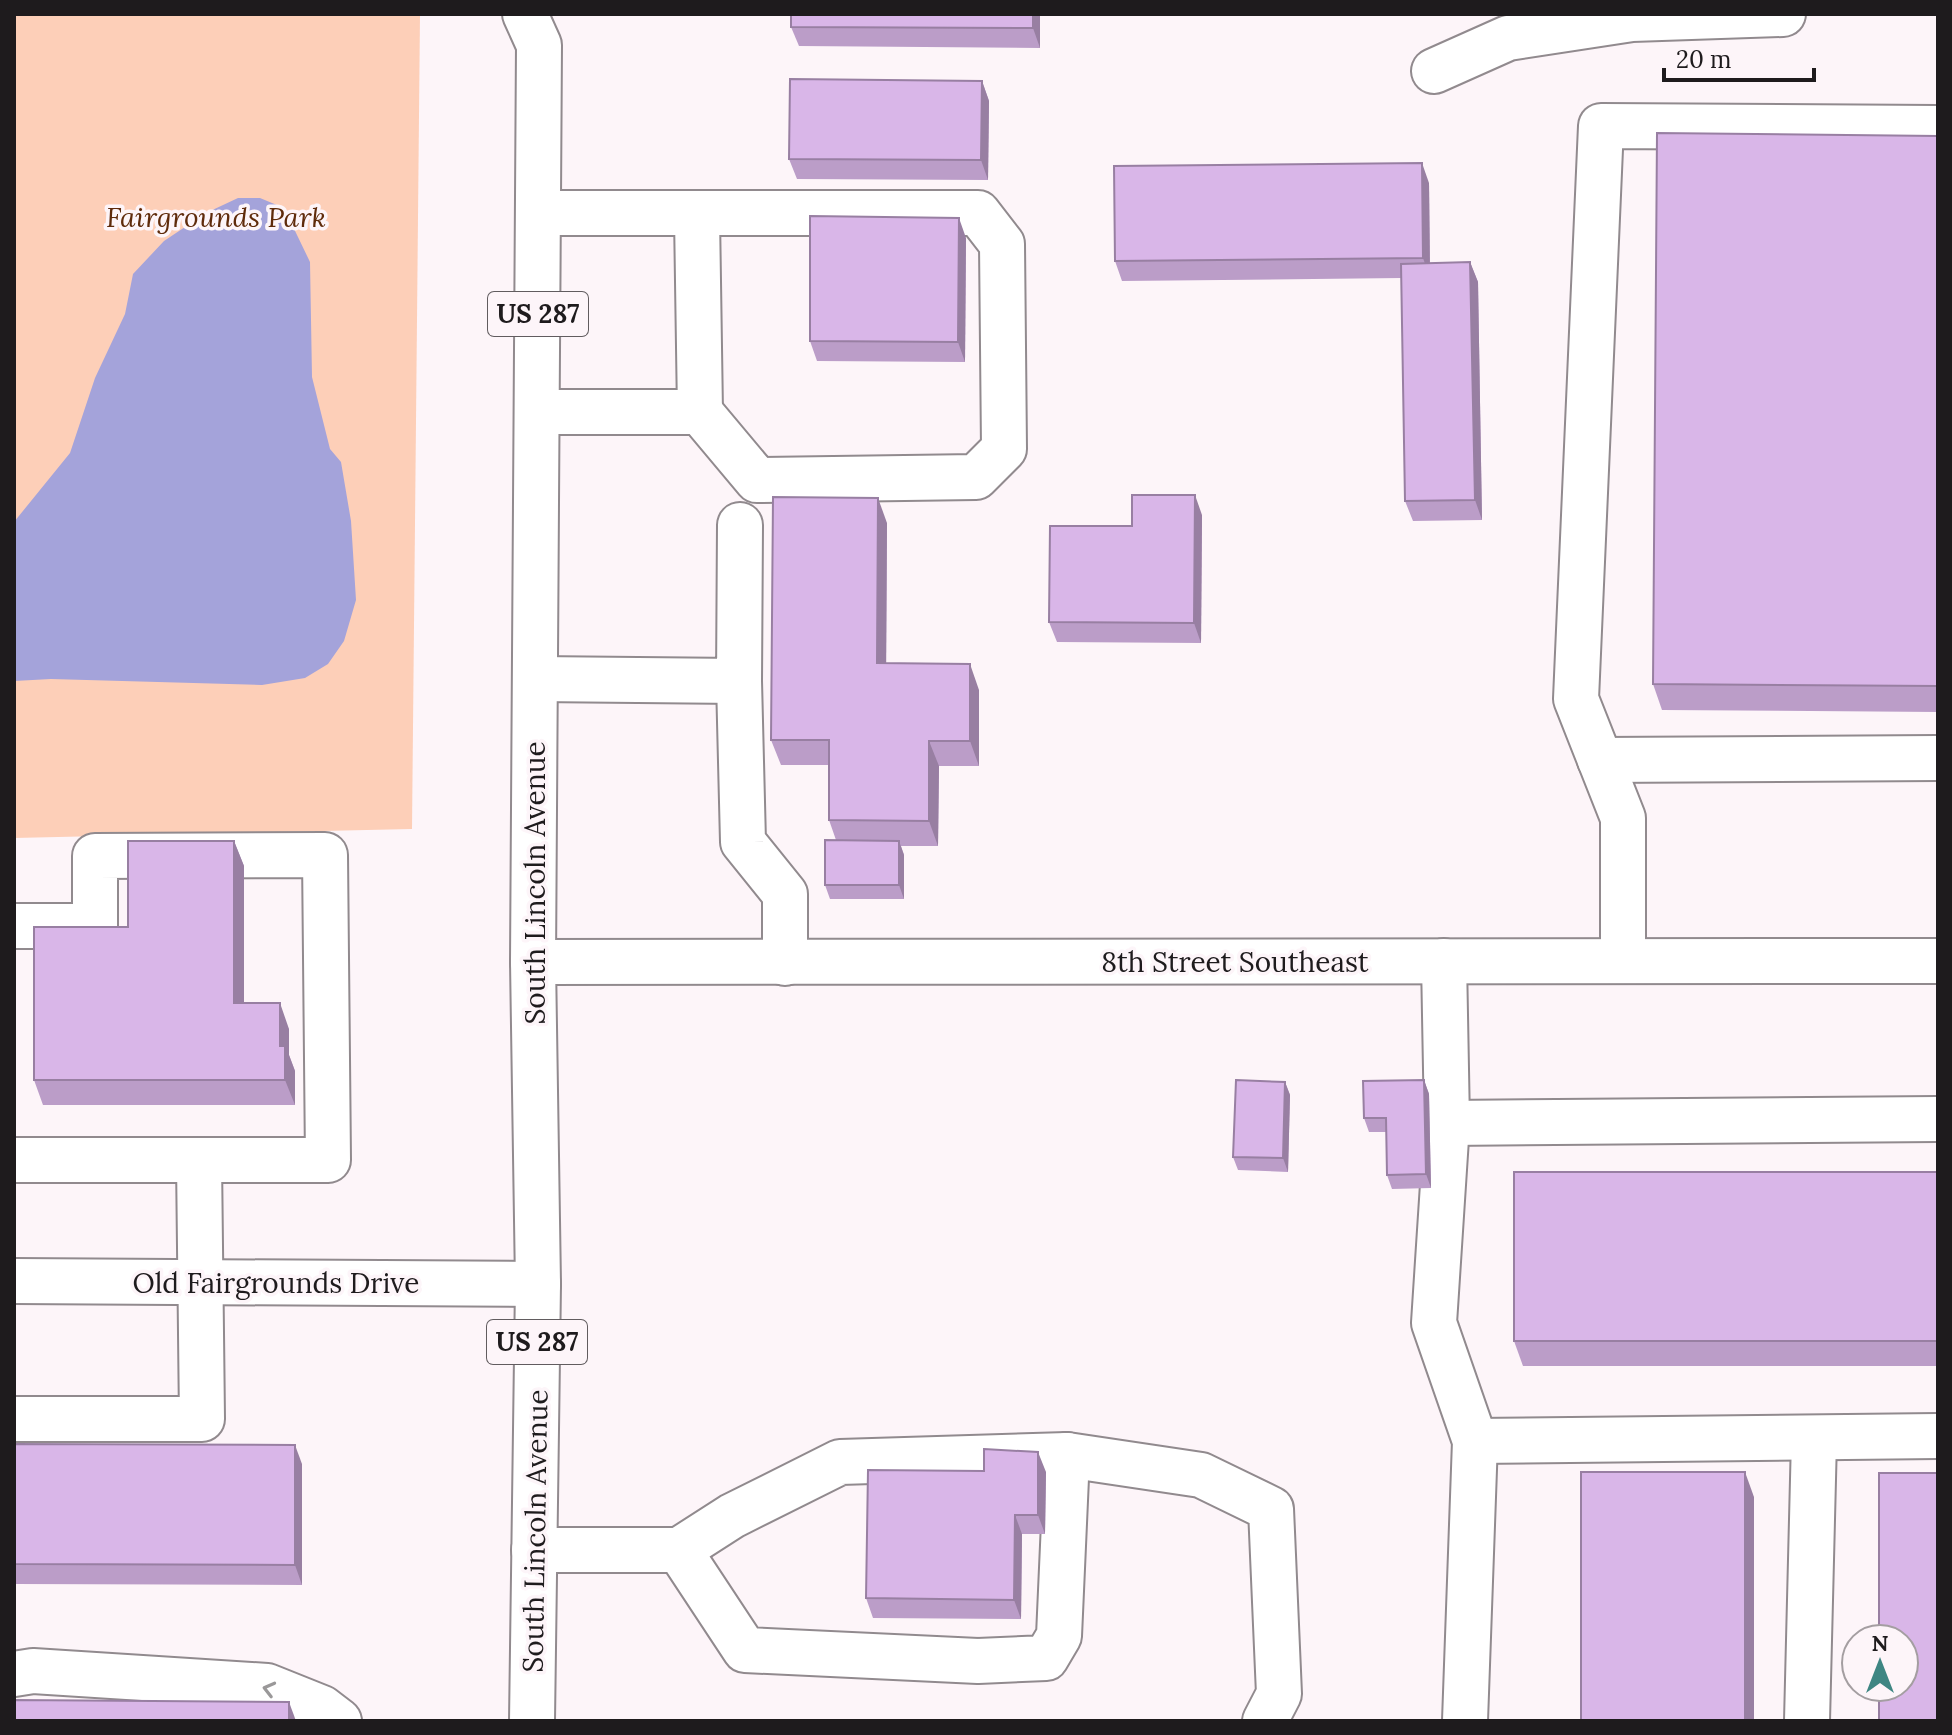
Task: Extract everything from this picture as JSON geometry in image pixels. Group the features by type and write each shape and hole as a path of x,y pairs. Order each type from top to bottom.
{"main road":[{"path":"1434,71 1508,38 1529,24 1783,14"},
{"name":"South Lincoln Avenue","path":"532,1721 538,1284 533,962 541,24"},
{"path":"1623,961 1623,818 1576,699 1601,126 1938,128"},
{"path":"539,213 697,216 978,213 1002,244 1004,449 976,477 757,480 700,412 697,216"},
{"path":"538,412 700,412"},
{"path":"740,525 739,681 743,842 785,894 785,963"},
{"path":"536,679 739,681"},
{"path":"1600,760 1938,758"},
{"path":"14,926 95,926 95,856 325,855 328,1160 14,1160"},
{"path":"1444,961 1447,1123 1434,1323 1475,1441 1465,1721"},
{"name":"8th Street Southeast","path":"533,962 1938,961"},
{"path":"1447,1123 1938,1119"},
{"path":"14,1419 202,1419 199,1160"},
{"name":"Old Fairgrounds Drive","path":"14,1281 538,1284"},
{"path":"1475,1441 1938,1436"},
{"path":"1807,1721 1814,1439"},
{"path":"679,1550 745,1650 978,1661 1046,1658 1059,1636 1067,1455"},
{"path":"534,1550 679,1550 732,1516 840,1462 1067,1455 1201,1475 1271,1509 1279,1694 1265,1721"},
{"path":"14,1674 33,1671 267,1686 322,1708 339,1721"}],"green space":[{"name":"Fairgrounds Park","path":"14,14 420,14 412,829 14,838"}],"water":[{"path":"238,198 260,198 284,208 310,262 312,377 330,449 341,462 351,521 356,600 344,641 328,664 305,678 262,685 51,679 14,681 14,522 70,453 95,378 125,314 133,274 164,241 206,213"}],"building":[{"path":"791,14 1033,14 1033,28 791,27"},
{"path":"790,79 982,81 981,160 789,159"},
{"path":"1657,133 1938,136 1938,686 1653,684"},
{"path":"1422,163 1423,258 1115,261 1114,166"},
{"path":"810,216 959,218 958,342 810,341"},
{"path":"1470,262 1475,500 1405,501 1401,264"},
{"path":"1132,495 1195,495 1194,623 1049,622 1050,526 1132,526"},
{"path":"773,497 878,498 877,663 970,664 970,741 929,741 929,821 829,820 829,740 771,740"},
{"path":"825,840 899,841 899,885 825,885"},
{"path":"128,841 234,841 234,1003 280,1003 280,1046 285,1046 285,1080 34,1080 34,927 128,927"},
{"path":"1236,1080 1285,1082 1283,1158 1233,1157"},
{"path":"1424,1080 1426,1174 1387,1175 1386,1118 1364,1118 1363,1081"},
{"path":"1514,1172 1938,1172 1938,1341 1514,1341"},
{"path":"14,1444 295,1445 295,1565 14,1564"},
{"path":"984,1449 1038,1452 1038,1515 1015,1515 1014,1600 866,1598 868,1470 984,1471"},
{"path":"1581,1472 1745,1472 1745,1721 1581,1721"},
{"path":"1879,1473 1938,1473 1938,1721 1879,1721 1879,1703 1920,1703 1920,1623 1879,1623"},
{"path":"14,1700 289,1702 289,1721 14,1721"}]}
